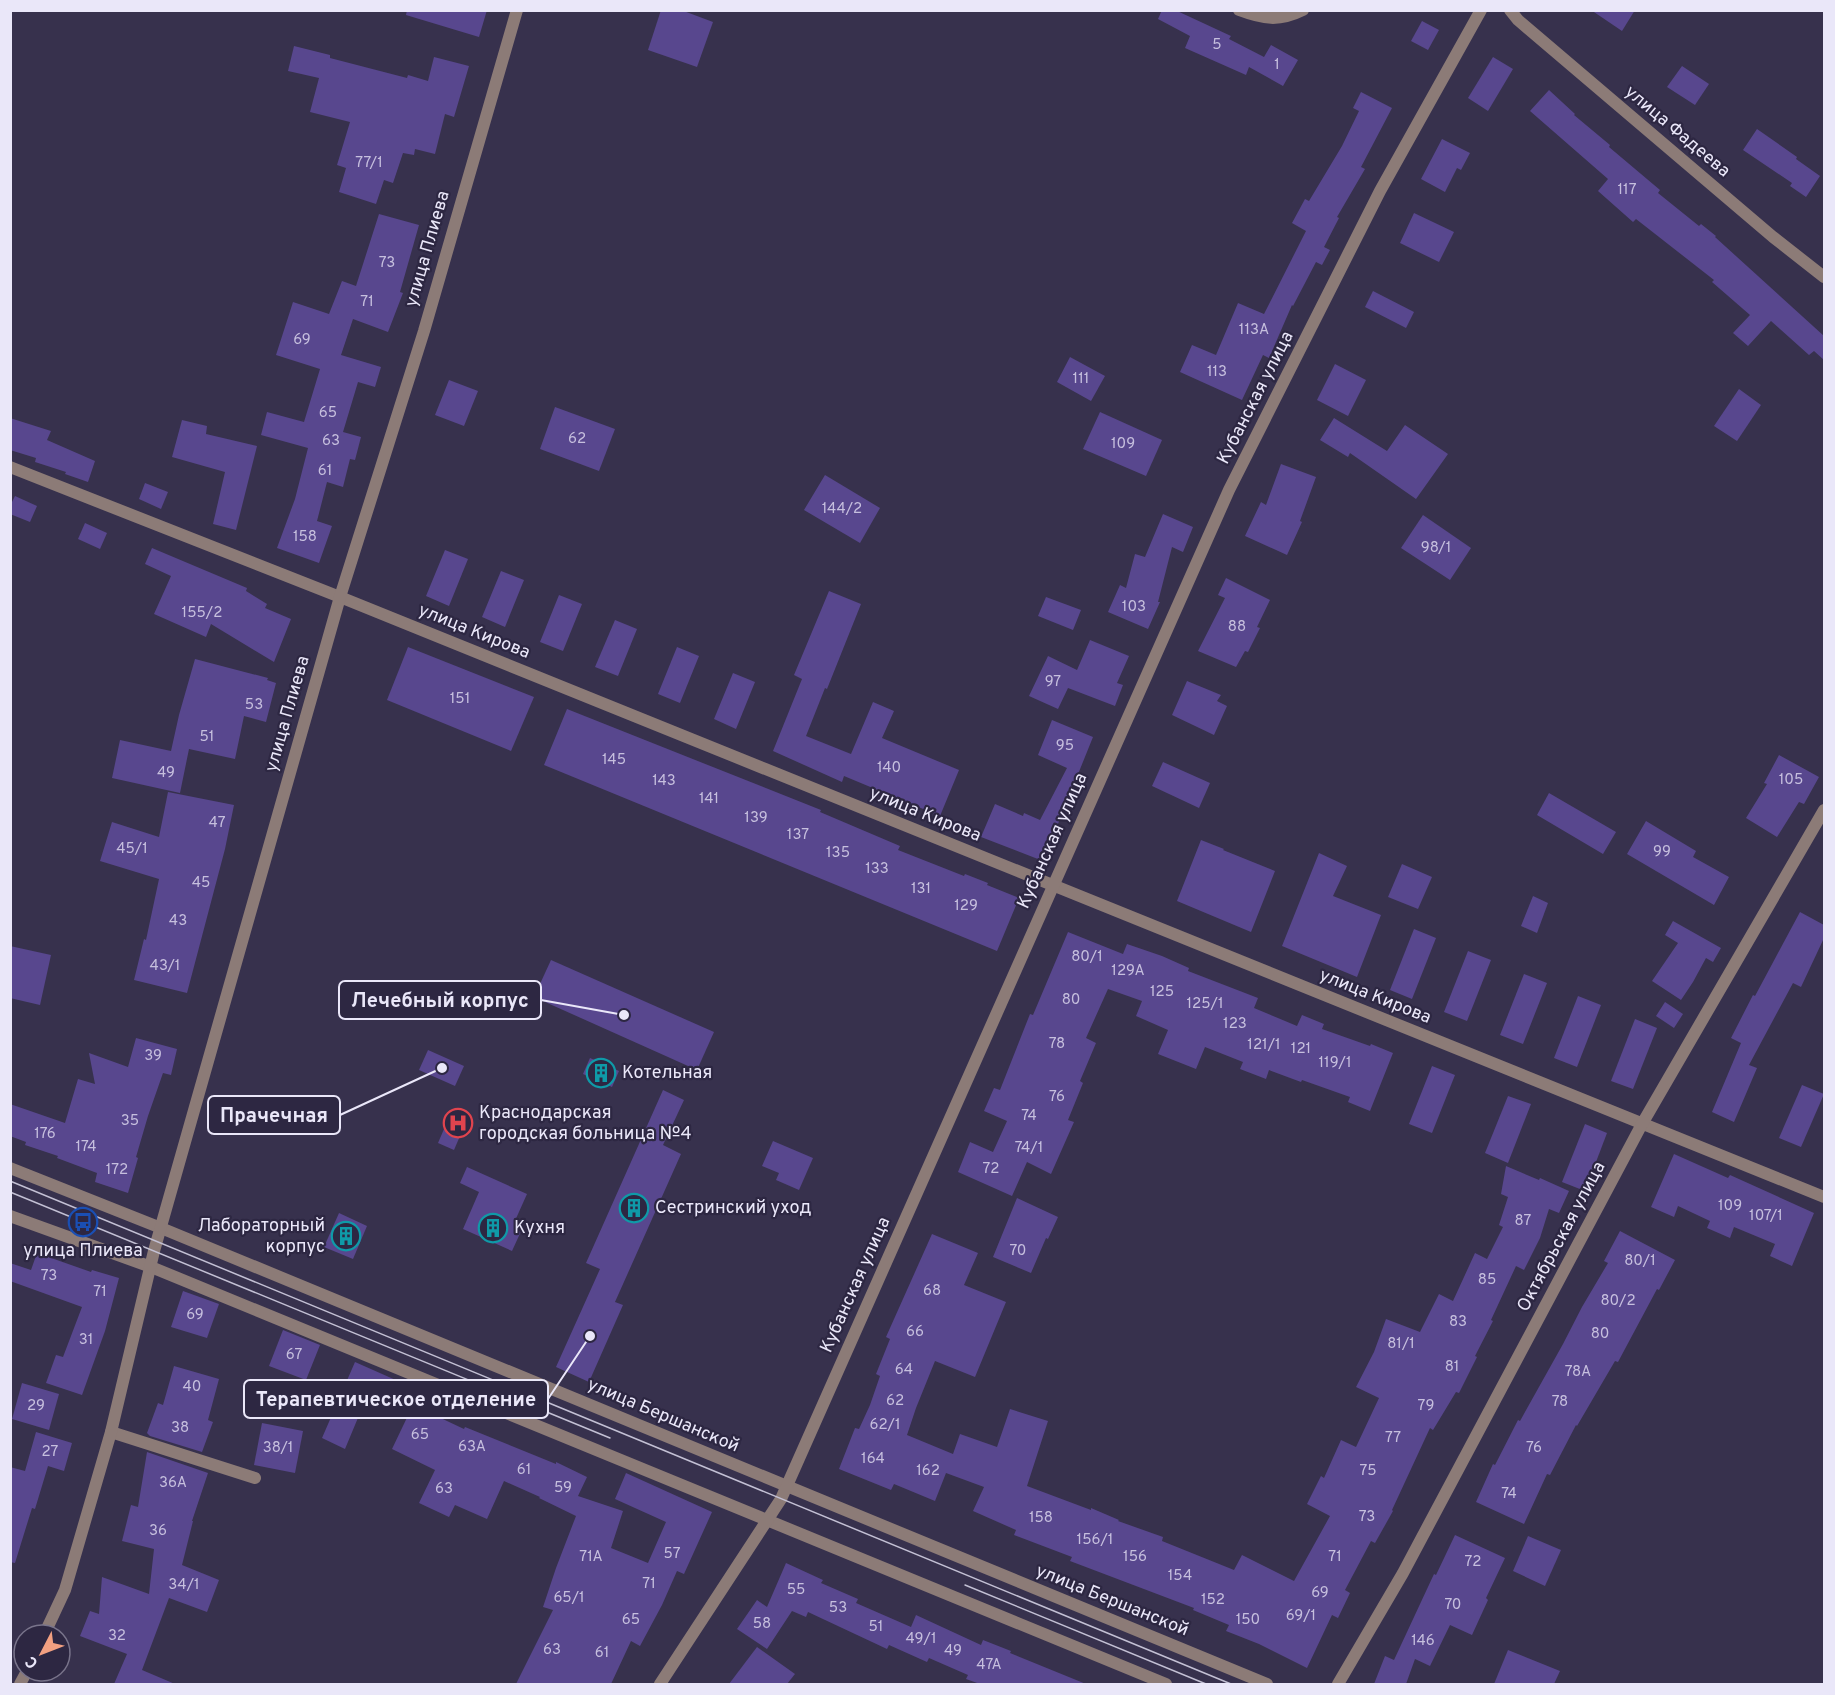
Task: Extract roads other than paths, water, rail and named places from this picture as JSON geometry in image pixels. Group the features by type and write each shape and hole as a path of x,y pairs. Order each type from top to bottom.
{"street":[{"name":"улица Плиева","path":"50,1623 65,1590 111,1432 154,1251 340,597 424,331 517,10"},
{"path":"1239,10 1259,18 1284,18 1302,10"},
{"name":"Кубанская улица","path":"660,1684 768,1521 787,1487 1229,490 1380,190 1481,10"},
{"name":"улица Фадеева","path":"1510,10 1518,20 1773,237 1824,277"},
{"name":"улица Кирова","path":"10,467 340,597 1824,1197"},
{"name":"Октябрьская улица","path":"1338,1684 1402,1573 1642,1124 1824,810"},
{"name":"улица Бершанской","path":"10,1168 161,1228 1267,1684"},
{"path":"10,1216 151,1267 1166,1684"},
{"path":"111,1432 255,1478"}],"tram line":[{"path":"10,1181 1231,1684"},
{"path":"10,1192 610,1438"},
{"path":"965,1585 1206,1684"}],"place":[{"name":"Лечебный корпус","path":"624,1015"},
{"name":"Прачечная","path":"442,1068"},
{"name":"Котельная","path":"601,1073"},
{"name":"Краснодарская городская больница №4","path":"458,1123"},
{"name":"Сестринский уход","path":"634,1208"},
{"name":"улица Плиева","path":"83,1222"},
{"name":"Кухня","path":"493,1228"},
{"name":"Лабораторный корпус","path":"346,1236"},
{"name":"Терапевтическое отделение","path":"590,1336"}]}
